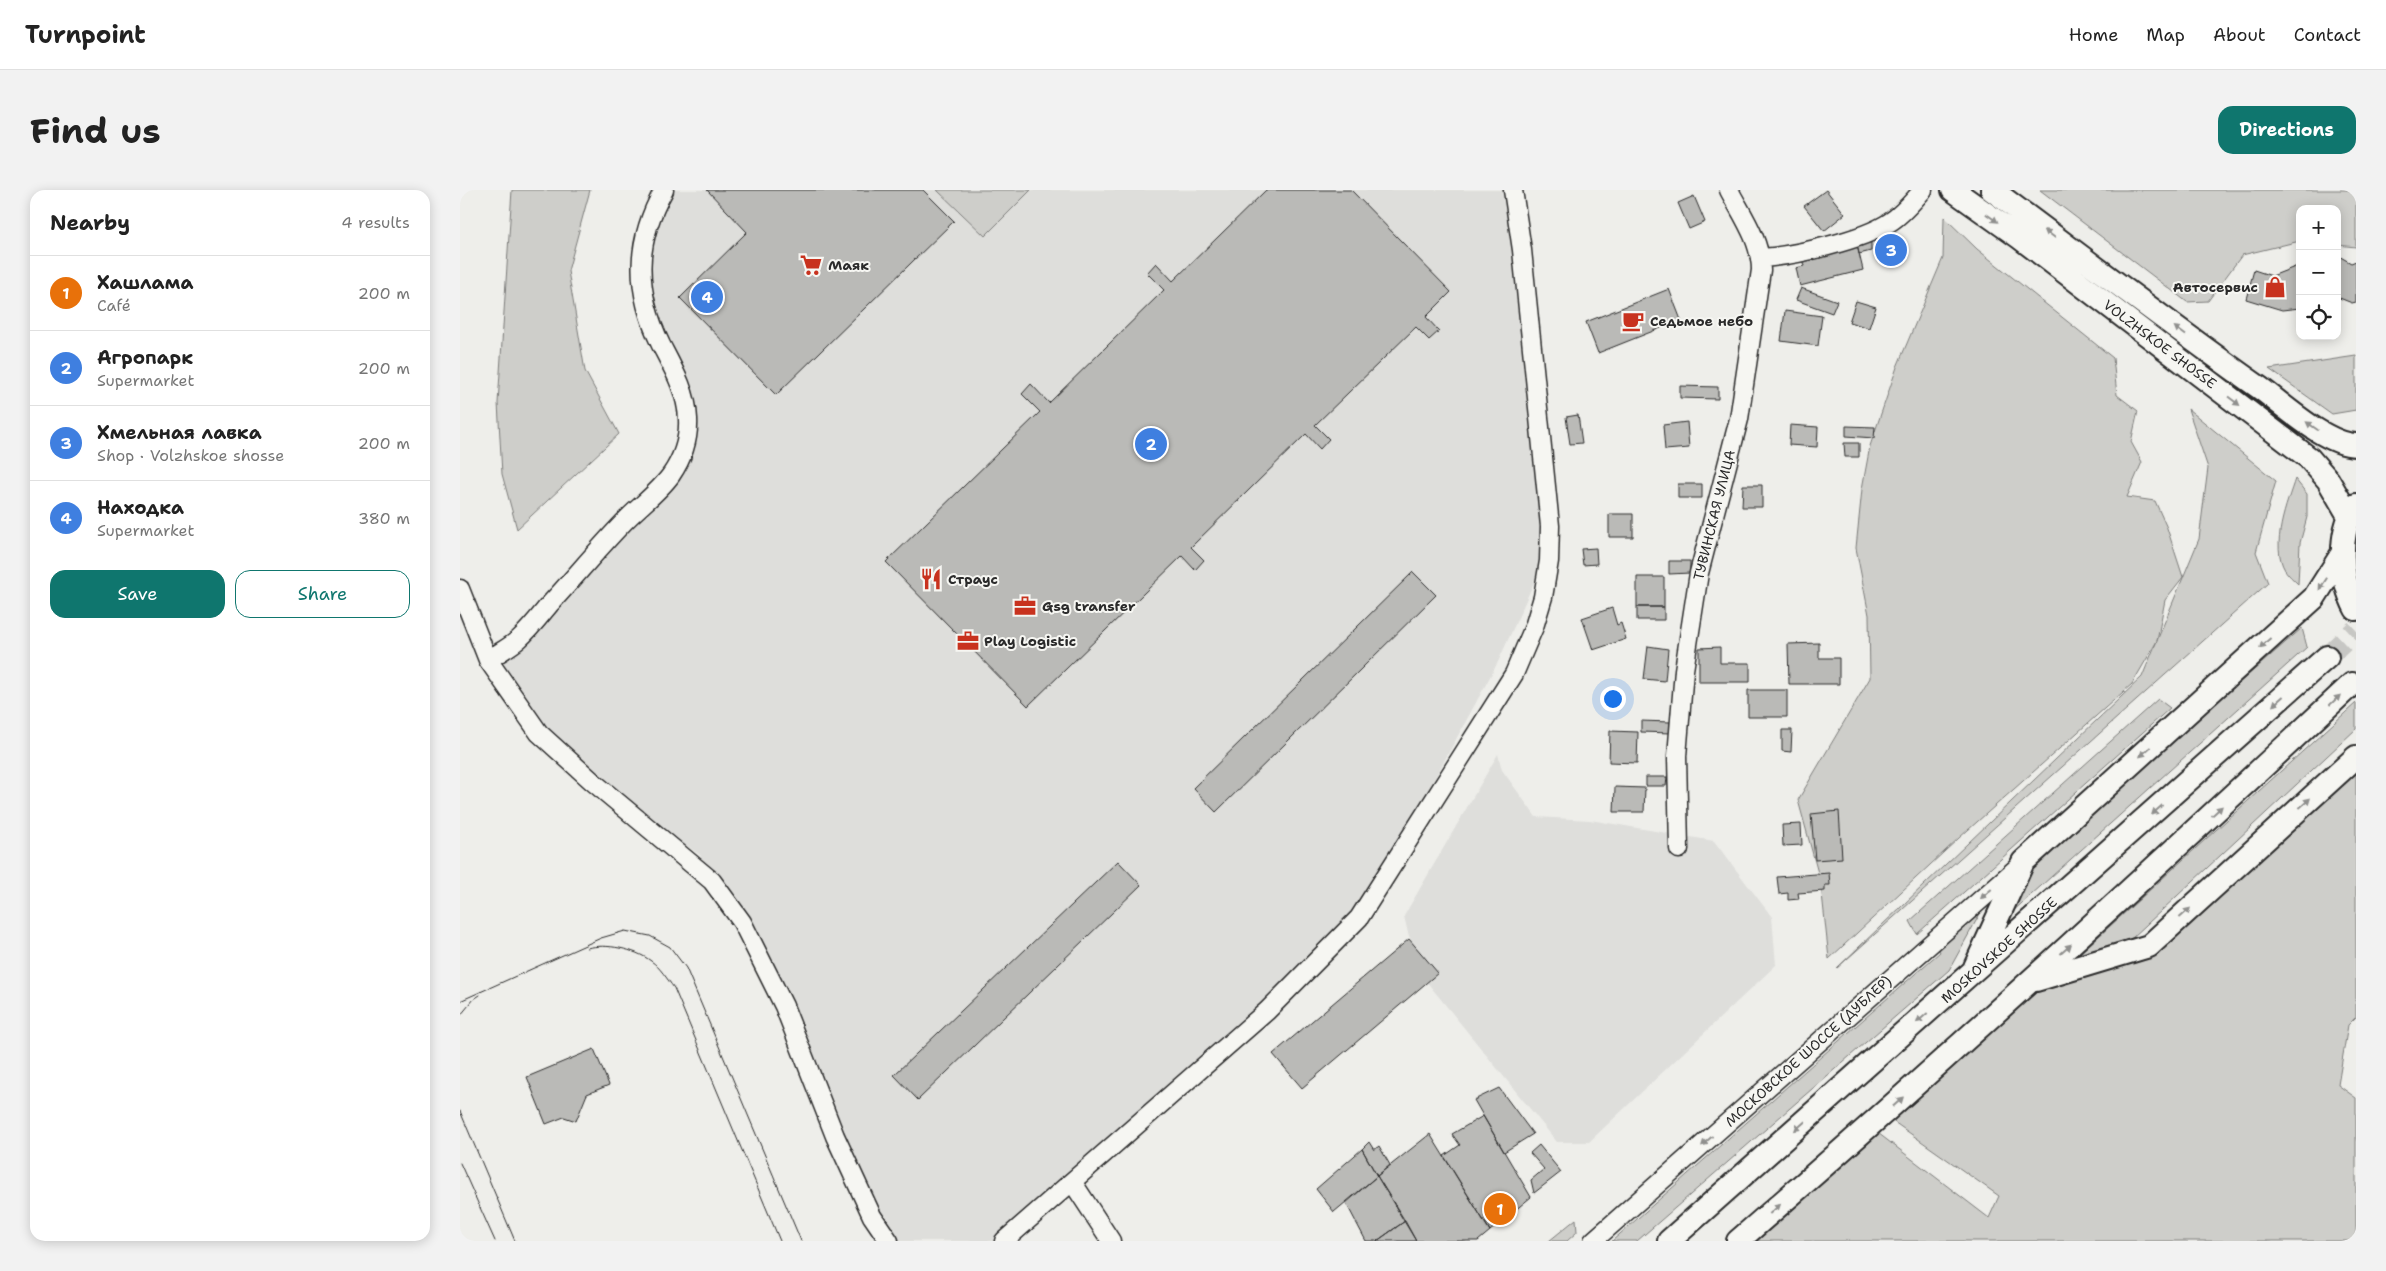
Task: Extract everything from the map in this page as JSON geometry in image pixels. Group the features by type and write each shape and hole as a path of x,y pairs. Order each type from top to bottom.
{"main road":[{"name":"VOLZHSKOE SHOSSE","path":"1952,190 2019,236 2309,458 2352,510"},
{"name":"VOLZHSKOE SHOSSE","path":"1992,190 2207,350 2323,433 2348,445 2356,445"},
{"path":"1971,974 2023,862 2314,598 2342,554 2352,510"},
{"path":"2342,554 2346,582 2355,608"},
{"name":"MOSKOVSKOE SHOSSE","path":"1669,1241 2327,657"},
{"path":"1738,1241 1877,1121 2130,892 2352,684"},
{"path":"2030,982 2149,946 2356,756"}],"street":[{"path":"488,660 520,638 623,523 670,476 681,458 687,437 688,418 684,395 644,302 642,278 642,255 647,227 664,190"},
{"path":"1004,1241 1073,1183 1267,1011 1359,918 1514,674 1534,627 1543,597 1549,561 1550,526 1522,250 1513,190"},
{"name":"ТУВИНСКАЯ УЛИЦА","path":"1679,849 1677,756 1684,670 1699,573 1738,419 1762,258 1756,242 1729,190"},
{"path":"1762,258 1789,256 1880,228 1896,218 1923,190"},
{"path":"460,589 488,660 539,733 592,781 712,881 742,922 784,1006 835,1136 872,1216 889,1241"},
{"name":"МОСКОВСКОЕ ШОССЕ (ДУБЛЕР)","path":"1593,1241 2023,862"},
{"path":"1073,1183 1111,1241"}],"shaded area":[{"path":"512,190 590,190 568,271 585,371 619,434 517,529 502,474 498,403"},
{"path":"667,190 1511,190 1549,549 1498,662 1359,918 1004,1241 894,1241 885,1237 784,1005 700,855 592,781 488,660 670,476 688,418 642,278"},
{"path":"937,190 1031,190 985,236"},
{"path":"2040,190 2356,190 2356,247 2341,245 2341,205 2296,205 2296,242 2242,255 2208,301 2187,302"},
{"path":"1944,217 1977,249 2113,358 2117,395 2138,411 2131,442 2142,462 2127,497 2155,501 2167,528 2183,577 2165,600 2157,641 2132,684 1959,838 1829,959 1821,884 1798,800 1870,678 1869,615 1856,548 1862,489 1870,446 1897,367 1943,258"},
{"path":"2356,356 2356,410 2332,414 2269,369"},
{"path":"2188,409 2276,481 2256,552 2268,583 1837,968 2142,677 2199,539 2208,468"},
{"path":"2295,479 2307,494 2307,517 2300,543 2298,584 2285,570 2279,549 2281,524"},
{"path":"2302,628 2307,647 1992,930 2015,879"},
{"path":"2158,699 2170,708 1917,934 1910,921"},
{"path":"2356,703 2356,729 2132,938 2077,956"},
{"path":"1498,754 1502,770 1536,817 1590,820 1714,841 1772,917 1776,965 1589,1142 1557,1142 1426,981 1408,933 1404,916"},
{"path":"2356,757 2356,1017 2348,1025 2338,1085 2356,1098 2356,1241 1738,1241 1870,1127 1989,1218 1999,1196 1884,1115 2030,982 2149,946"},
{"path":"1982,910 1949,970 1637,1241 1612,1241 1940,952 1936,944"},
{"path":"1576,1219 1577,1232 1567,1241 1549,1241"}],"building":[{"name":"Маяк","path":"707,190 923,190 954,221 776,395 680,298 747,232"},
{"path":"1266,190 1351,190 1451,292 1426,317 1439,331 1429,340 1416,327 1315,425 1329,439 1320,449 1306,434 1191,547 1204,560 1195,570 1182,556 1028,706 886,562 1040,412 1022,394 1031,384 1049,403 1164,290 1147,273 1156,263 1173,281"},
{"path":"1826,190 1845,214 1824,231 1804,206"},
{"path":"1694,196 1705,222 1689,229 1678,203"},
{"path":"1871,242 1871,251 1859,254 1857,245"},
{"path":"1879,243 1894,250 1889,259 1874,253"},
{"path":"1857,245 1863,270 1800,286 1796,268 1804,266 1802,259"},
{"path":"2341,257 2351,263 2356,261 2356,302 2352,303 2341,299"},
{"name":"Автосервис","path":"2296,267 2296,308 2282,310 2246,299 2254,270 2272,276"},
{"path":"1801,288 1837,301 1832,313 1796,300"},
{"name":"Седьмое небо","path":"1669,289 1681,320 1598,353 1586,322"},
{"path":"1856,301 1876,307 1869,328 1849,322"},
{"path":"1785,311 1822,316 1818,346 1781,341"},
{"path":"1680,386 1718,387 1718,399 1680,398"},
{"path":"1578,415 1582,443 1570,444 1566,417"},
{"path":"1687,422 1689,448 1665,450 1663,425"},
{"path":"1790,425 1818,427 1817,447 1789,445"},
{"path":"1846,426 1875,427 1874,438 1846,436"},
{"path":"1844,443 1859,443 1859,457 1845,457"},
{"path":"1678,484 1702,484 1702,498 1678,498"},
{"path":"1743,485 1762,485 1762,507 1742,507"},
{"path":"1609,514 1633,514 1633,537 1609,537"},
{"path":"1596,548 1597,564 1583,565 1581,549"},
{"path":"1669,561 1690,561 1690,573 1669,574"},
{"path":"1413,572 1436,595 1216,812 1193,788"},
{"path":"1637,577 1664,577 1664,607 1637,607"},
{"path":"1637,607 1664,607 1664,620 1637,620"},
{"path":"1612,608 1617,625 1621,623 1626,639 1593,650 1582,618"},
{"path":"1819,643 1819,658 1839,658 1839,684 1789,684 1788,644"},
{"path":"1648,646 1668,649 1665,681 1644,679"},
{"path":"1720,647 1720,663 1750,663 1750,682 1699,682 1699,648"},
{"path":"1748,690 1787,690 1787,717 1748,717"},
{"path":"1641,721 1670,722 1670,733 1641,732"},
{"path":"1782,730 1792,730 1791,752 1782,751"},
{"path":"1610,731 1638,732 1637,763 1609,762"},
{"path":"1646,777 1667,777 1666,786 1646,786"},
{"path":"1615,787 1645,788 1644,812 1614,812"},
{"path":"1839,811 1842,858 1815,860 1811,814"},
{"path":"1801,824 1802,845 1783,846 1782,825"},
{"path":"1118,861 1141,885 918,1100 894,1075"},
{"path":"1829,873 1830,885 1825,885 1825,891 1798,893 1799,899 1788,900 1788,893 1779,894 1777,877"},
{"path":"1409,939 1438,973 1302,1088 1273,1054"},
{"path":"594,1049 609,1085 587,1094 576,1121 564,1117 546,1124 527,1077"},
{"path":"1499,1088 1533,1134 1504,1152 1474,1100"},
{"path":"1483,1116 1531,1197 1490,1231 1444,1156 1460,1145 1452,1134"},
{"path":"1430,1134 1490,1231 1478,1241 1416,1241 1377,1176"},
{"path":"1369,1142 1374,1150 1379,1146 1390,1165 1377,1176 1362,1149"},
{"path":"1539,1145 1561,1172 1534,1193 1531,1180 1544,1169 1530,1153"},
{"path":"1362,1149 1377,1176 1334,1212 1316,1189"},
{"path":"1377,1176 1405,1221 1377,1241 1366,1241 1346,1203"},
{"path":"1405,1221 1416,1241 1377,1241"}],"tunnel":[{"path":"2327,657 2356,630"}],"tram line":[{"path":"460,1001 601,938 625,931 650,936 670,947 686,968 801,1241"},
{"path":"587,948 603,946 637,953 654,964 674,988 780,1241"},
{"path":"460,1016 474,999 480,995"},
{"path":"460,1111 515,1241"},
{"path":"460,1163 495,1241"}],"place":[{"name":"Хмельная лавка","path":"1891,250"},
{"name":"Маяк","path":"811,265"},
{"name":"Автосервис","path":"2275,287"},
{"name":"Находка","path":"707,297"},
{"name":"Седьмое небо","path":"1633,321"},
{"name":"Агропарк","path":"1151,444"},
{"name":"Страус","path":"931,579"},
{"name":"Gsg transfer","path":"1025,606"},
{"name":"Play Logistic","path":"968,641"},
{"name":"Хашлама","path":"1500,1209"}]}
